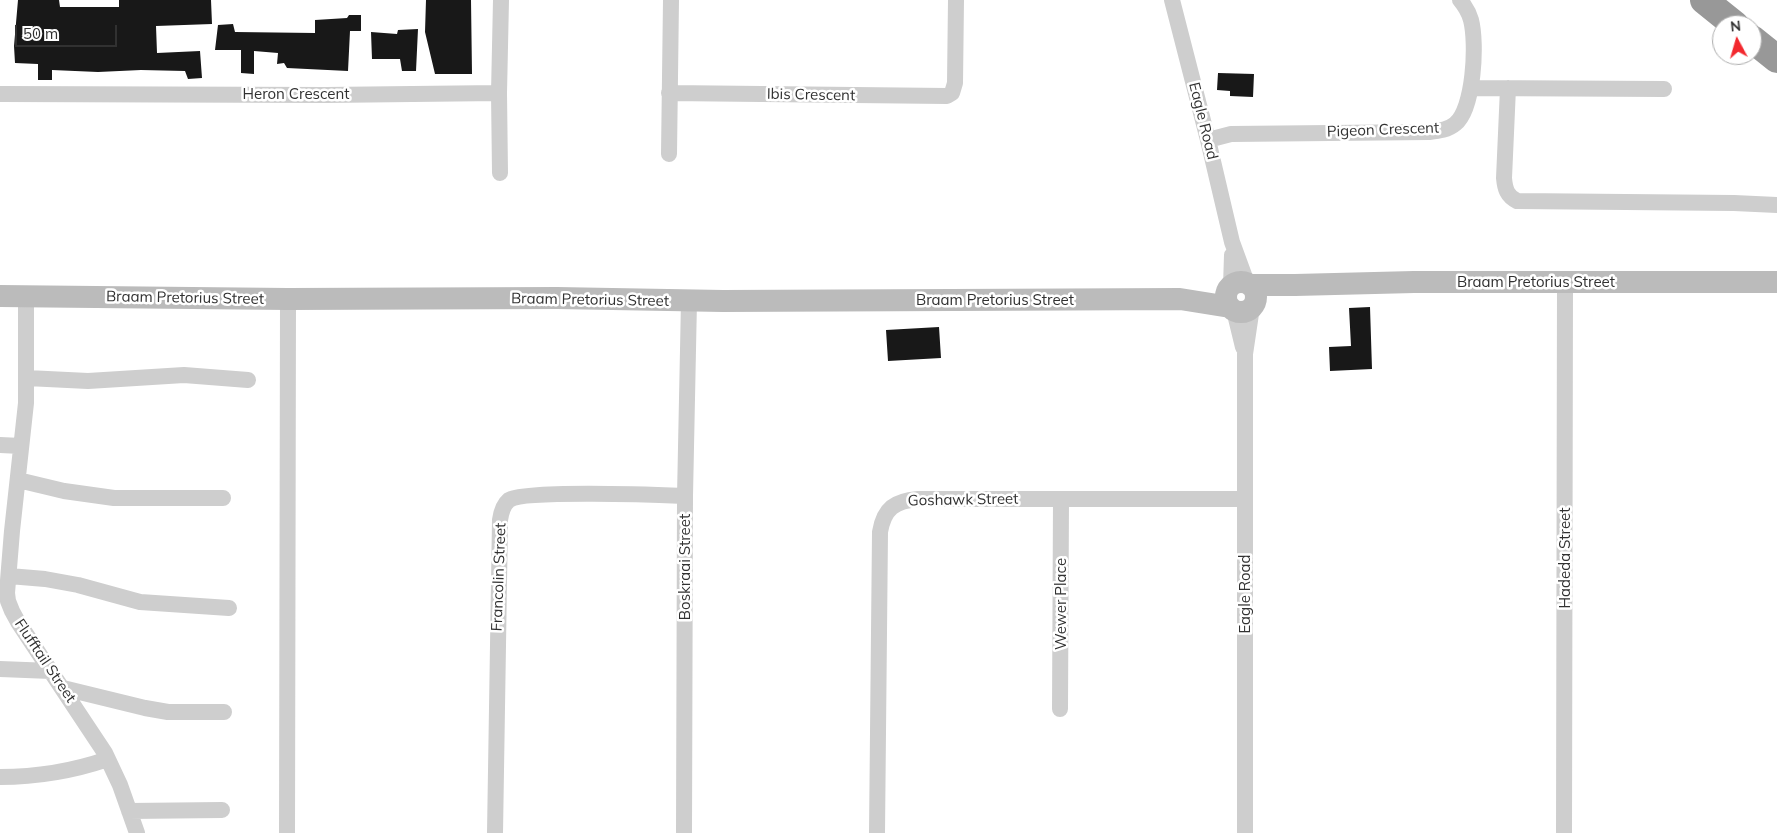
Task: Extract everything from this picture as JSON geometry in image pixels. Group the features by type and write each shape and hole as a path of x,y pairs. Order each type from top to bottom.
{"highway":[{"path":"1704,0 1723,15"},
{"path":"1762,46 1777,59"}],"street":[{"path":"500,172 501,0"},
{"path":"669,154 671,0"},
{"name":"Ibis Crescent","path":"669,93 947,96 952,93 955,83 956,0"},
{"name":"Eagle Road","path":"1172,0 1232,242 1241,296 1245,354 1245,833"},
{"name":"Pigeon Crescent","path":"1208,140 1239,133 1437,131 1449,128 1458,121 1468,104 1471,88 1473,27 1469,13 1460,0"},
{"path":"1471,88 1664,89"},
{"path":"1508,88 1504,178 1506,191 1511,198 1517,201 1777,205"},
{"name":"Heron Crescent","path":"0,94 326,95 499,93"},
{"name":"Hadeda Street","path":"1564,833 1566,282"},
{"name":"Braam Pretorius Street","path":"0,296 288,299 557,298 690,301 1180,299 1241,296 1295,285 1345,283 1777,282"},
{"name":"Flufftail Street","path":"26,296 26,403 18,480 5,550 9,576 8,601 12,611 108,759 120,784 137,833"},
{"path":"287,833 288,299"},
{"name":"Boskraai Street","path":"684,833 685,496 690,301"},
{"path":"27,378 88,381 184,375 248,380"},
{"path":"0,445 21,446"},
{"path":"18,480 64,491 114,498 222,498"},
{"name":"Francolin Street","path":"495,833 500,520 505,505 513,498 540,495 685,496"},
{"name":"Goshawk Street","path":"877,833 880,532 883,519 896,504 918,499 1246,499"},
{"name":"Wewer Place","path":"1060,709 1061,500"},
{"path":"9,576 45,579 78,585 140,602 229,608"},
{"path":"0,669 52,671"},
{"path":"63,688 168,712 224,712"},
{"path":"0,777 58,773 108,759"},
{"path":"129,811 222,810"}],"building":[{"path":"18,0 59,0 60,7 119,7 119,0 211,0 212,24 156,26 157,53 200,51 202,78 188,79 185,71 141,70 98,72 52,70 52,80 38,80 38,64 15,63 14,46"},
{"path":"426,0 471,0 472,74 435,74 425,32"},
{"path":"349,15 361,15 361,31 350,31 348,71 287,68 284,63 277,64 278,53 254,51 254,74 241,73 241,50 215,50 218,25 233,24 235,32 315,33 315,20 347,18"},
{"path":"418,29 416,71 402,71 400,59 372,59 371,32 397,34 398,30"},
{"path":"1218,73 1254,74 1253,97 1230,96 1230,91 1217,90"},
{"path":"1370,307 1372,369 1330,371 1329,347 1351,346 1349,308"},
{"path":"939,327 941,358 888,361 886,330"}]}
